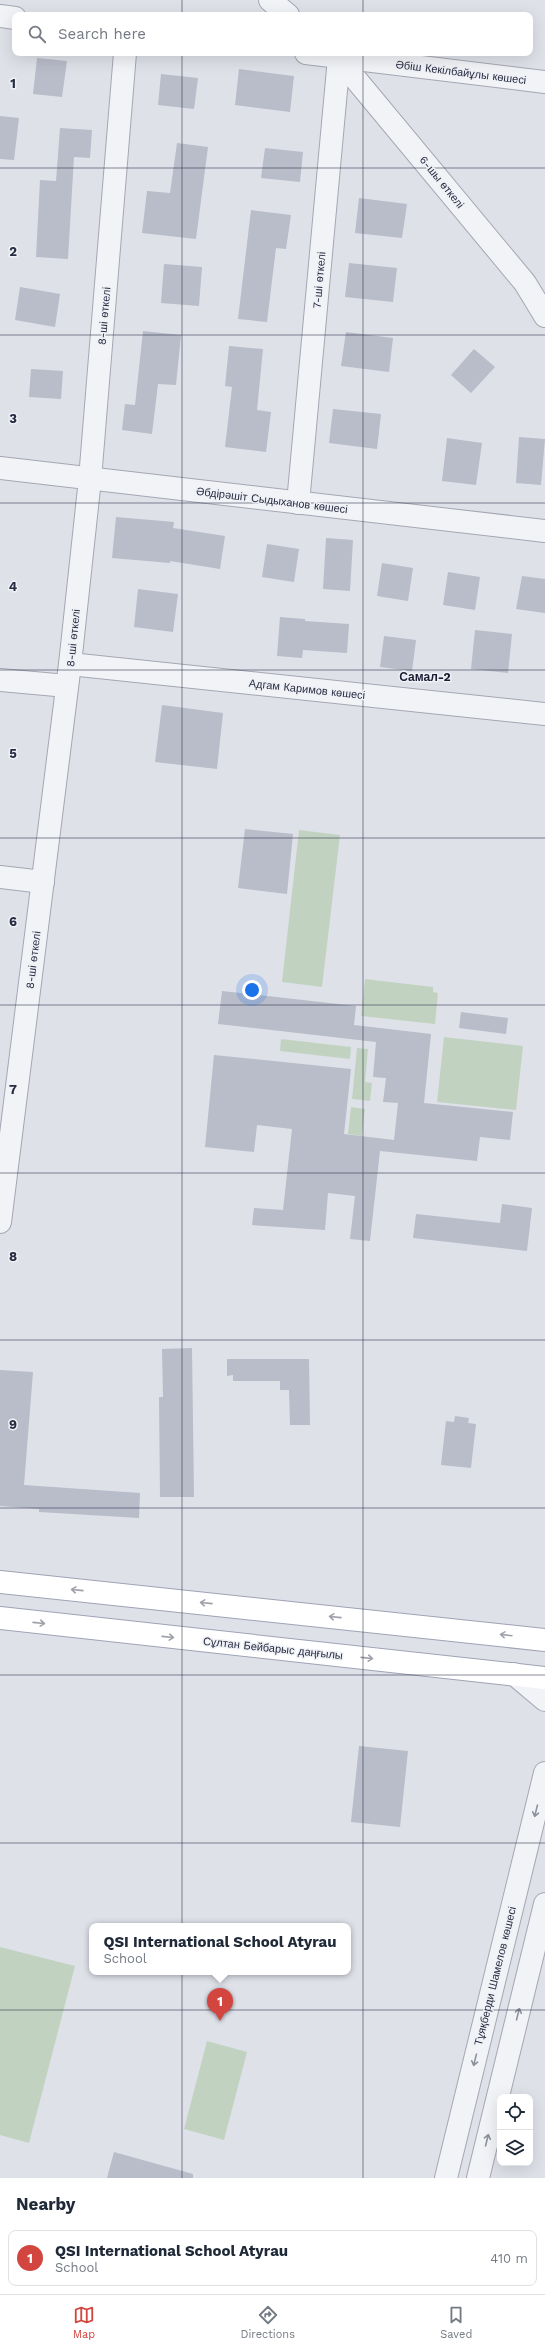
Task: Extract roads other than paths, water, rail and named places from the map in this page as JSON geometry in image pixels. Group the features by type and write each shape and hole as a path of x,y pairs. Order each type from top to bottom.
{"main road":[{"path":"0,1582 545,1640"},
{"name":"Сұлтан Бейбарыс даңғылы","path":"0,1618 545,1678"}],"street":[{"path":"270,0 284,12"},
{"path":"0,16 12,18"},
{"name":"8-ші өткелі","path":"0,1222 70,664 90,479 125,56"},
{"name":"7-ші өткелі","path":"298,503 336,56"},
{"name":"6-шы өткелі","path":"337,56 524,282 545,316"},
{"name":"Әбіш Кекілбайұлы көшесі","path":"344,56 545,82"},
{"name":"Әбдірәшіт Сыдыханов көшесі","path":"0,468 545,531"},
{"name":"Адгам Каримов көшесі","path":"70,664 545,714"},
{"path":"0,680 67,686"},
{"path":"0,877 43,882"},
{"path":"514,1674 545,1700"},
{"name":"Тұяқберди Шамелов көшесі","path":"446,2178 545,1773"},
{"path":"478,2178 545,1904"}],"place":[{"name":"QSI International School Atyrau","path":"220,2021"}],"district":[{"name":"Самал-2","path":"425,677"}]}
